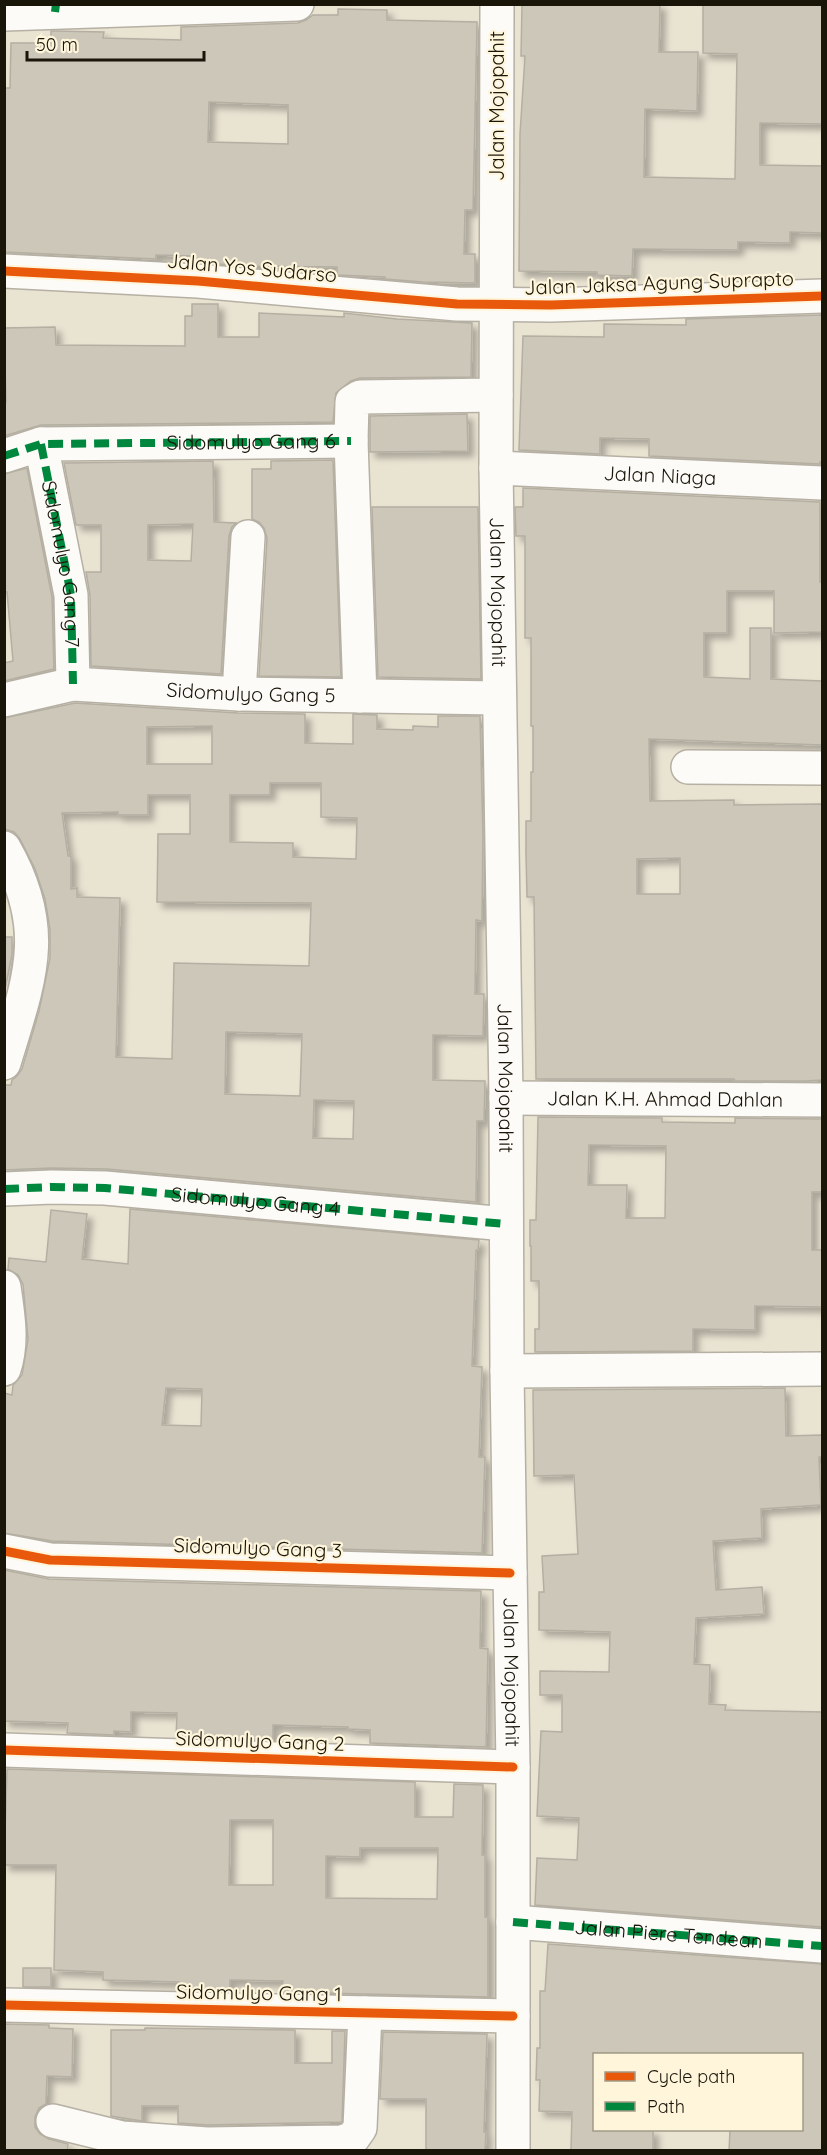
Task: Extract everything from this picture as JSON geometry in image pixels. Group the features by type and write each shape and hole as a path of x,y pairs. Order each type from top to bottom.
{"street":[{"path":"4,14 55,8 297,4"},
{"name":"Jalan Mojopahit","path":"497,4 496,468 513,1767 513,2151"},
{"name":"Jalan Yos Sudarso","path":"4,271 198,281 458,304 497,305"},
{"name":"Jalan Jaksa Agung Suprapto","path":"497,305 822,296"},
{"name":"Sidomulyo Gang 6","path":"4,456 41,444 351,441 352,402 360,397 496,395"},
{"path":"351,441 360,696"},
{"name":"Sidomulyo Gang 7","path":"41,444 71,595 73,684"},
{"name":"Jalan Niaga","path":"496,468 822,483"},
{"path":"239,694 248,537"},
{"name":"Sidomulyo Gang 5","path":"4,700 73,684 239,694 499,698"},
{"path":"688,767 822,768"},
{"path":"4,848 24,890 31,918 32,951 28,981 4,1063"},
{"name":"Jalan K.H. Ahmad Dahlan","path":"506,1098 822,1100"},
{"name":"Sidomulyo Gang 4","path":"4,1189 105,1188 506,1224"},
{"path":"4,1287 10,1326 7,1362 4,1370"},
{"path":"507,1371 822,1369"},
{"name":"Sidomulyo Gang 3","path":"4,1551 50,1560 510,1573"},
{"name":"Sidomulyo Gang 2","path":"4,1750 513,1767"},
{"name":"Jalan Piere Tendean","path":"513,1922 822,1946"},
{"name":"Sidomulyo Gang 1","path":"4,2005 513,2016"},
{"path":"53,2121 122,2138 207,2144 342,2142 353,2138 360,2128 365,2013"}],"building":[{"path":"522,4 660,4 659,52 698,52 697,111 645,109 644,177 735,179 737,54 703,53 703,4 822,4 822,124 760,123 760,165 822,166 822,233 790,232 790,243 738,242 738,250 633,249 632,276 597,275 597,272 519,271 520,134 525,56 521,56"},
{"path":"338,9 387,10 387,20 477,22 473,210 465,210 464,254 475,254 475,283 423,282 385,279 385,277 337,275 337,267 243,266 195,262 195,256 156,255 156,259 4,252 4,88 10,88 11,43 51,43 51,31 104,32 103,38 181,40 181,27 298,23 313,15 338,15","holes":["209,102 288,105 288,144 208,142"]},
{"path":"192,304 218,304 218,337 259,337 259,313 344,317 344,313 397,319 472,323 471,377 360,378 351,381 336,393 333,422 41,425 4,436 4,402 6,402 4,328 55,327 56,345 185,346 185,316 192,316"},
{"path":"822,315 822,462 820,464 649,456 649,439 600,438 600,454 519,450 523,336 604,337 604,324 686,325 686,319"},
{"path":"467,414 468,451 370,452 370,416"},
{"path":"333,460 341,677 259,676 267,538 264,528 252,519 252,469 271,469 271,461"},
{"path":"213,461 214,522 236,523 229,536 221,674 91,666 90,595 86,572 101,572 101,525 76,525 64,463","holes":["193,524 191,561 148,560 148,525"]},
{"path":"27,468 52,597 54,669 4,681 4,663 13,661 7,592 4,592 4,474"},
{"path":"523,488 820,502 822,632 774,633 774,591 727,591 727,633 704,633 704,677 750,679 750,628 771,628 771,679 822,681 822,745 649,739 650,801 734,800 734,805 822,804 822,1080 536,1079 534,897 527,897 526,855 526,821 531,821 531,772 533,772 531,638 525,638 525,536 516,536 515,507 523,507","holes":["680,858 680,894 637,894 637,859"]},
{"path":"372,507 478,507 481,679 378,677"},
{"path":"75,703 238,713 305,714 305,743 353,744 353,714 377,715 377,729 413,730 413,726 438,727 438,716 480,716 483,836 482,921 476,920 475,994 484,994 483,1036 433,1035 433,1080 485,1081 484,1121 477,1121 476,1202 107,1169 4,1170 4,1085 11,1085 12,1080 22,1069 39,1011 50,958 50,930 45,899 35,869 20,839 14,832 4,829 4,718","holes":["212,726 212,764 147,764 147,727","270,783 321,783 321,817 357,818 356,859 293,857 293,843 230,842 230,795 270,795","148,795 190,795 190,834 158,834 157,902 311,903 309,966 174,963 172,1059 116,1057 120,898 77,897 77,888 71,889 71,856 68,856 62,813 118,812 118,815 148,815","226,1032 302,1034 300,1096 225,1094","314,1100 354,1101 353,1139 313,1138"]},
{"path":"4,937 12,937 12,954 4,995"},
{"path":"538,1117 662,1118 662,1122 735,1123 735,1118 822,1119 822,1192 812,1192 812,1250 822,1250 822,1307 755,1306 755,1330 693,1329 693,1351 535,1352 535,1329 539,1329 539,1281 531,1281 530,1220 536,1220","holes":["589,1145 666,1146 665,1218 626,1218 627,1185 588,1185"]},
{"path":"130,1209 479,1240 478,1250 476,1250 472,1366 482,1367 479,1457 485,1457 482,1553 52,1541 4,1533 4,1393 12,1395 13,1385 22,1375 28,1339 23,1284 18,1275 8,1269 9,1258 46,1262 51,1210 87,1214 82,1259 128,1264","holes":["166,1388 202,1389 201,1426 162,1425"]},
{"path":"785,1388 786,1436 822,1435 822,1457 819,1457 821,1505 761,1509 762,1538 713,1541 716,1590 762,1587 764,1614 696,1618 694,1664 710,1665 709,1704 726,1705 725,1710 822,1712 822,1927 535,1905 537,1858 577,1860 579,1818 537,1816 541,1731 562,1732 562,1695 540,1695 540,1671 609,1672 610,1632 539,1630 539,1592 544,1592 542,1556 578,1554 574,1475 534,1476 533,1390"},
{"path":"4,1570 49,1579 481,1591 480,1648 488,1649 486,1747 370,1743 370,1730 348,1729 348,1727 273,1725 273,1740 176,1737 177,1713 131,1712 131,1732 114,1731 114,1735 67,1733 68,1723 4,1721"},
{"path":"7,1769 415,1782 415,1817 453,1817 454,1784 483,1785 482,1855 485,1855 485,1917 488,1917 488,1997 282,1992 283,1981 230,1980 230,1991 179,1990 179,1982 103,1980 103,1972 54,1970 56,1865 4,1865","holes":["230,1820 273,1820 273,1885 229,1885","360,1848 438,1848 437,1899 326,1898 326,1856 360,1857"]},
{"path":"548,1944 822,1964 822,2151 729,2151 730,2131 803,2131 803,2053 593,2053 593,2131 653,2131 653,2151 571,2150 572,2112 539,2111 540,2080 536,2080 537,2048 540,2048 540,1991 545,1991"},
{"path":"23,1968 51,1968 51,1987 23,1987"},
{"path":"4,2024 49,2025 49,2028 73,2029 72,2077 47,2076 46,2104 39,2108 35,2117 35,2127 40,2134 68,2144 67,2151 4,2151"},
{"path":"145,2028 295,2030 295,2063 332,2063 332,2031 345,2031 342,2122 208,2125 178,2123 178,2106 142,2106 142,2121 111,2116 111,2030 145,2030"},
{"path":"383,2032 487,2034 485,2151 426,2151 426,2099 380,2099"}],"marked path":[{"path":"55,12 56,4"},
{"path":"4,456 41,444 351,441"},
{"path":"41,444 71,595 73,684"},
{"path":"4,1189 105,1188 506,1224"},
{"path":"513,1922 822,1946"}],"cycle path":[{"path":"4,271 198,281 457,304 551,305 822,296"},
{"path":"4,1551 50,1560 510,1573"},
{"path":"4,1750 513,1767"},
{"path":"4,2005 513,2016"}]}
